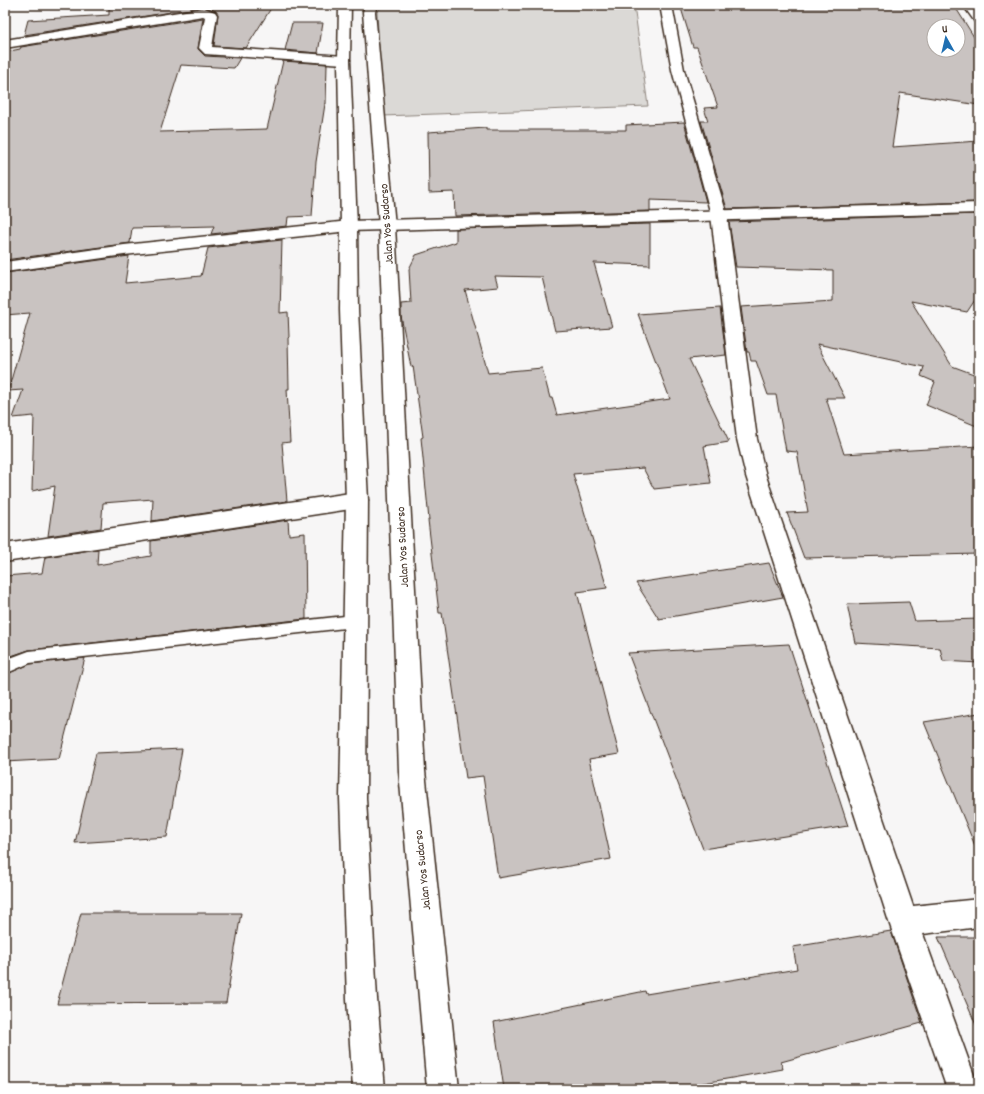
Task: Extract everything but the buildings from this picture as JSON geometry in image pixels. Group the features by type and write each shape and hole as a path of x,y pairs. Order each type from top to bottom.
{"main road":[{"path":"345,5 344,60 349,226 349,310 356,500 353,798 362,999 369,1089"},
{"name":"Jalan Yos Sudarso","path":"371,5 369,12 387,226 412,771 443,1089"},
{"path":"666,5 678,70 719,215 745,424 756,476 904,922 963,1089"},
{"path":"969,5 979,18"},
{"path":"5,44 204,12 210,15 205,48 209,51 344,60"},
{"path":"5,267 124,250 349,226 979,208"},
{"path":"5,553 356,500"},
{"path":"904,922 979,913"}],"lane":[{"path":"5,667 29,657 354,621"}],"shaded area":[{"path":"384,5 634,5 648,106 383,116 377,12"}],"waterway":[{"path":"5,5 23,5"}]}
